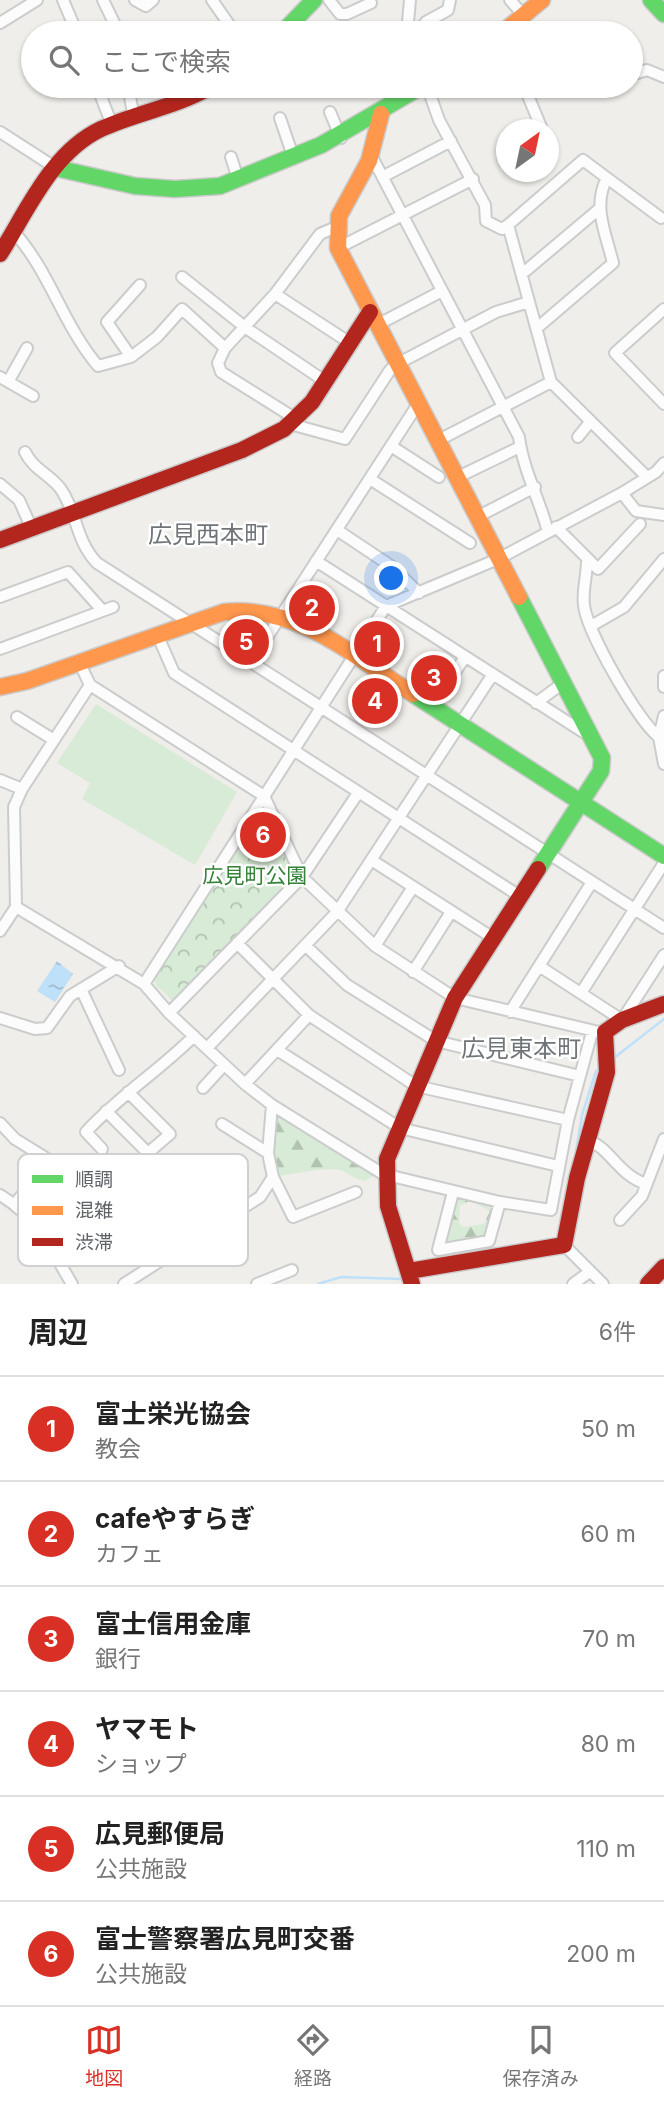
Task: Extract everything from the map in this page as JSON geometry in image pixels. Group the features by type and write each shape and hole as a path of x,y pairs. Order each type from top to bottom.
{"street":[{"path":"0,23 37,0"},
{"path":"63,0 72,21"},
{"path":"103,0 113,21"},
{"path":"135,0 146,6 153,0"},
{"path":"212,0 227,21"},
{"path":"294,21 314,0"},
{"path":"329,0 340,14 347,14 371,3"},
{"path":"408,21 410,0"},
{"path":"428,21 448,10 450,0"},
{"path":"510,0 524,16"},
{"path":"518,21 542,0"},
{"path":"651,0 664,14"},
{"path":"643,71 647,70 664,77"},
{"path":"102,98 112,125"},
{"path":"130,98 134,118"},
{"path":"0,254 56,168 85,137 192,98"},
{"path":"0,132 56,168 96,180 153,187 219,186 294,159 341,138 404,98"},
{"path":"431,98 439,120 485,205 486,221 502,229 583,160 661,218"},
{"path":"529,98 538,119"},
{"path":"330,112 341,138"},
{"path":"381,114 371,155 334,228 338,248 602,758 601,771 455,998 416,1086 383,1174 410,1278 564,1245"},
{"path":"280,118 294,159"},
{"path":"384,176 452,141"},
{"path":"371,155 519,437 520,456 552,530 598,569 640,524"},
{"path":"231,157 238,179"},
{"path":"537,328 613,263 599,209 601,190 607,178"},
{"path":"338,248 473,179"},
{"path":"522,274 599,209"},
{"path":"508,225 551,382 647,477"},
{"path":"334,228 320,234 275,294 225,348 218,363 221,372 293,422 345,439 390,370 397,364 496,312 529,302"},
{"path":"14,232 42,268 55,300 83,349 98,366 131,357 157,337 182,309 225,348"},
{"path":"182,277 246,328 326,382"},
{"path":"131,357 107,322 140,285"},
{"path":"2,538 242,450 293,422 326,382 350,343 374,319 442,291"},
{"path":"275,294 350,343"},
{"path":"664,309 615,353 664,404"},
{"path":"27,348 4,380 33,396"},
{"path":"437,441 551,382"},
{"path":"251,662 418,404"},
{"path":"578,437 590,422"},
{"path":"391,446 439,477"},
{"path":"456,478 520,447"},
{"path":"25,452 29,461 62,490 83,549 97,563 664,928"},
{"path":"144,984 386,606 498,559 622,493 664,463"},
{"path":"370,479 470,543"},
{"path":"0,484 19,500 32,529"},
{"path":"477,517 535,487"},
{"path":"622,493 636,510 664,515"},
{"path":"337,530 391,566 419,593"},
{"path":"591,626 624,607 664,559"},
{"path":"316,561 592,738"},
{"path":"587,561 583,604 591,626 630,704 659,737"},
{"path":"0,597 68,572 108,608 0,649"},
{"path":"0,687 27,681 224,611 246,610 281,615 308,627 664,856"},
{"path":"157,634 173,673 521,897"},
{"path":"432,707 465,657"},
{"path":"79,662 90,685 264,796 302,877 375,946 455,998 599,1032"},
{"path":"207,1048 337,912 373,861 493,674"},
{"path":"664,676 664,687"},
{"path":"536,703 563,683"},
{"path":"0,931 16,907 14,807 22,789 90,685"},
{"path":"664,716 659,737 664,764"},
{"path":"18,717 54,740"},
{"path":"0,780 22,789"},
{"path":"169,1013 302,877 358,793"},
{"path":"0,819 14,820"},
{"path":"373,861 493,938"},
{"path":"580,993 664,863"},
{"path":"510,1012 592,882"},
{"path":"375,946 413,887"},
{"path":"16,907 119,966 144,984 169,1013 245,1084 272,1105 383,1174 453,1192 551,1210 568,1120 580,1076 599,1032 664,1004"},
{"path":"413,972 451,912"},
{"path":"237,943 309,1015 416,1086 568,1120"},
{"path":"306,946 347,985 436,1041 580,1076"},
{"path":"622,1020 664,955"},
{"path":"0,1018 35,1029 47,1028 69,996 119,966"},
{"path":"539,966 622,1020"},
{"path":"81,989 119,1070"},
{"path":"245,1084 309,1015"},
{"path":"564,1245 587,1140 604,1106 607,1072 599,1032"},
{"path":"102,1149 86,1132 128,1092 162,1068 194,1036"},
{"path":"277,1050 400,1128 558,1166"},
{"path":"202,1088 224,1065"},
{"path":"106,1111 149,1152 170,1134 128,1092"},
{"path":"272,1105 268,1153 273,1177 293,1217 356,1192"},
{"path":"0,1123 15,1139 39,1154"},
{"path":"222,1124 268,1153"},
{"path":"620,1220 642,1196 664,1139"},
{"path":"587,1140 597,1143 623,1173 646,1184"},
{"path":"248,1206 260,1197 273,1177"},
{"path":"453,1192 438,1250 489,1241 500,1202"},
{"path":"0,1195 18,1207"},
{"path":"15,1204 18,1200"},
{"path":"564,1245 588,1273 603,1284"},
{"path":"61,1266 72,1284"},
{"path":"124,1284 153,1266"},
{"path":"648,1284 664,1268"},
{"path":"257,1284 292,1270"},
{"path":"573,1284 588,1273"}],"green space":[{"path":"96,704 237,792 195,865 82,799 90,783 57,763"},
{"name":"広見町公園","path":"247,834 276,852 281,844 295,878 179,999 172,1000 156,985 154,978"},
{"path":"274,1109 374,1175 365,1181 340,1170 326,1169 278,1176 272,1165"},
{"path":"454,1194 469,1196 468,1202 460,1206 459,1224 464,1227 484,1224 490,1211 473,1202 473,1198 498,1203 487,1239 442,1248"}],"water":[{"path":"57,961 73,974 55,1002 37,991"}],"waterway":[{"path":"614,1058 664,1019"},
{"path":"575,1158 582,1115 596,1071 600,1068"},
{"path":"472,1252 514,1246"},
{"path":"411,1264 424,1261"},
{"path":"318,1284 341,1277 402,1279"}],"traffic: fast":[{"path":"294,21 314,0"},
{"path":"651,0 664,14"},
{"path":"56,168 135,186 175,189 220,186 321,145 401,98"},
{"path":"519,597 602,758 601,771 538,869"},
{"path":"413,694 664,856"}],"traffic: slow":[{"path":"517,21 542,0"},
{"path":"381,114 369,161 339,216 338,248 519,597"},
{"path":"0,687 27,681 224,612 251,612 277,617 324,636 413,694"}],"traffic: jam":[{"path":"0,254 42,184 68,152 101,129 187,98"},
{"path":"0,540 242,450 284,429 312,402 370,312"},
{"path":"412,1284 388,1206 387,1159 455,998 538,869"},
{"path":"409,1271 564,1245 577,1178 607,1072 605,1032 622,1020 664,1004"},
{"path":"648,1284 664,1267"}],"place":[{"name":"cafeやすらぎ","path":"312,608"},
{"name":"広見郵便局","path":"246,642"},
{"name":"富士栄光協会","path":"377,644"},
{"name":"富士信用金庫","path":"434,678"},
{"name":"ヤマモト","path":"375,701"},
{"name":"富士警察署広見町交番","path":"263,835"}],"district":[{"name":"広見西本町","path":"208,535"},
{"name":"広見東本町","path":"521,1049"}]}
